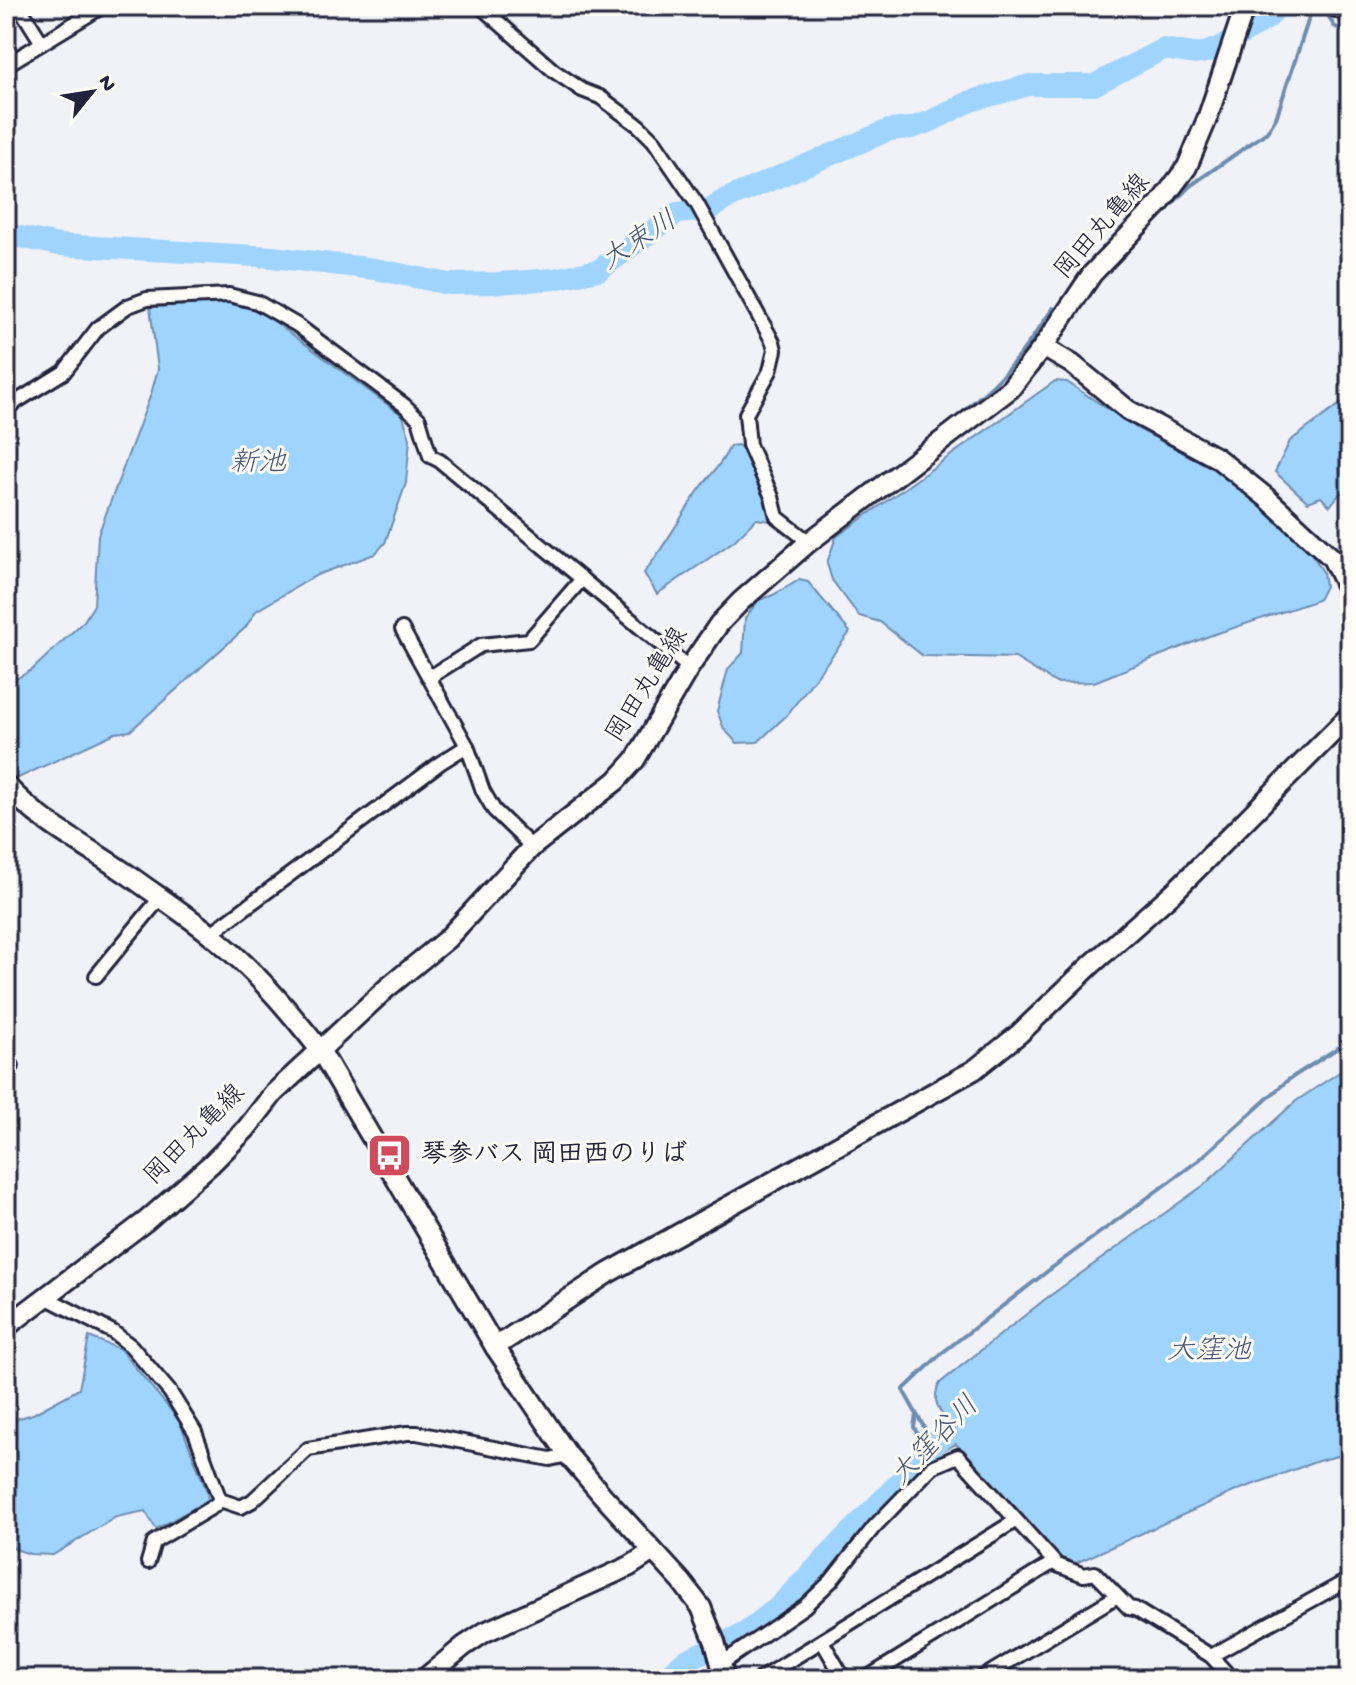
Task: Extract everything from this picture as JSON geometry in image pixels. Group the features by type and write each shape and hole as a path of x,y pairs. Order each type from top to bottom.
{"street":[{"path":"19,6 42,43"},
{"path":"6,65 103,6"},
{"path":"480,6 554,71 582,90 600,97 639,126 654,141 700,208 773,342 775,350 770,371 746,414 749,445 772,497 777,517 809,542"},
{"path":"1332,7 1350,17"},
{"name":"岡田丸亀線","path":"8,1319 47,1298 146,1221 211,1164 246,1129 274,1093 447,939 532,847 616,781 635,760 689,668 719,624 741,601 809,542 1000,399 1020,378 1092,274 1160,203 1187,167 1207,119 1242,15"},
{"path":"6,408 64,372 98,328 128,306 147,299 229,295 257,302 297,325 404,405 419,419 430,456 440,461 689,668"},
{"path":"1043,347 1072,364 1128,410 1217,458 1312,537 1332,558 1348,583"},
{"path":"430,677 481,645 529,640 582,579"},
{"path":"402,629 467,746 483,791 494,810 532,847"},
{"path":"495,1347 608,1273 974,1070 1019,1034 1177,889 1350,715"},
{"path":"210,934 467,746"},
{"path":"6,785 27,808 210,934 261,980 320,1050 495,1347 568,1455 691,1592 701,1607 720,1660 805,1606 932,1467 958,1456 1054,1562 1084,1575 1095,1573 1129,1608 1211,1656 1232,1679"},
{"path":"96,976 160,898"},
{"path":"6,1059 12,1066 6,1072"},
{"path":"47,1298 113,1332 131,1346 170,1392 195,1432 220,1500"},
{"path":"220,1500 241,1507 252,1501 308,1449 407,1433 550,1459 568,1455"},
{"path":"148,1562 154,1542 220,1500"},
{"path":"760,1679 1015,1521"},
{"path":"424,1679 485,1632 630,1566 653,1551"},
{"path":"865,1679 1054,1562"},
{"path":"1211,1656 1350,1579"},
{"path":"980,1679 1117,1596"},
{"path":"822,1641 844,1679"}],"water":[{"name":"新池","path":"237,302 267,316 403,416 410,439 406,483 385,543 375,554 317,575 256,611 245,628 130,731 115,733 14,780 6,762 6,685 33,669 84,621 94,605 98,535 158,369 150,307"},
{"path":"1055,381 1067,382 1138,429 1213,468 1301,536 1323,572 1325,586 1318,600 1209,636 1094,682 1056,683 1015,658 923,656 880,622 859,616 832,580 827,563 836,537"},
{"path":"1347,399 1350,400 1350,481 1330,506 1321,497 1308,502 1275,472 1290,441"},
{"path":"730,446 743,448 762,482 771,521 756,519 734,541 657,594 644,573"},
{"path":"799,580 808,582 850,632 787,715 758,742 737,743 724,729 717,711 728,669 743,653 745,618 759,600"},
{"name":"大窪池","path":"1350,1065 1350,1453 1318,1461 1238,1490 1076,1563 1060,1558 956,1444 944,1450 934,1434 947,1423 936,1399 940,1383 1044,1300 1204,1185 1296,1101"},
{"path":"89,1337 120,1349 179,1420 208,1500 156,1529 145,1511 116,1517 53,1555 30,1554 6,1546 6,1422 33,1414 79,1389"}],"waterway":[{"name":"大束川","path":"6,234 59,245 272,257 375,269 449,284 554,279 599,270 677,213 708,210 726,199 889,130 911,128 971,101 1029,85 1094,85 1163,49 1195,54 1207,52 1223,46 1268,18 1278,6"},
{"path":"1164,212 1190,186 1267,132 1276,118 1313,6"},
{"path":"1330,12 1334,26 1350,35"},
{"path":"957,419 1006,372 1053,308"},
{"path":"881,475 902,460"},
{"path":"934,1445 903,1390 942,1353 1199,1160 1288,1080 1350,1040"},
{"path":"916,1415 914,1427 922,1443 934,1445"},
{"name":"大窪谷川","path":"664,1679 684,1661 745,1633 779,1606 957,1420"}],"place":[{"name":"琴参バス 岡田西のりば","path":"390,1156"}]}
